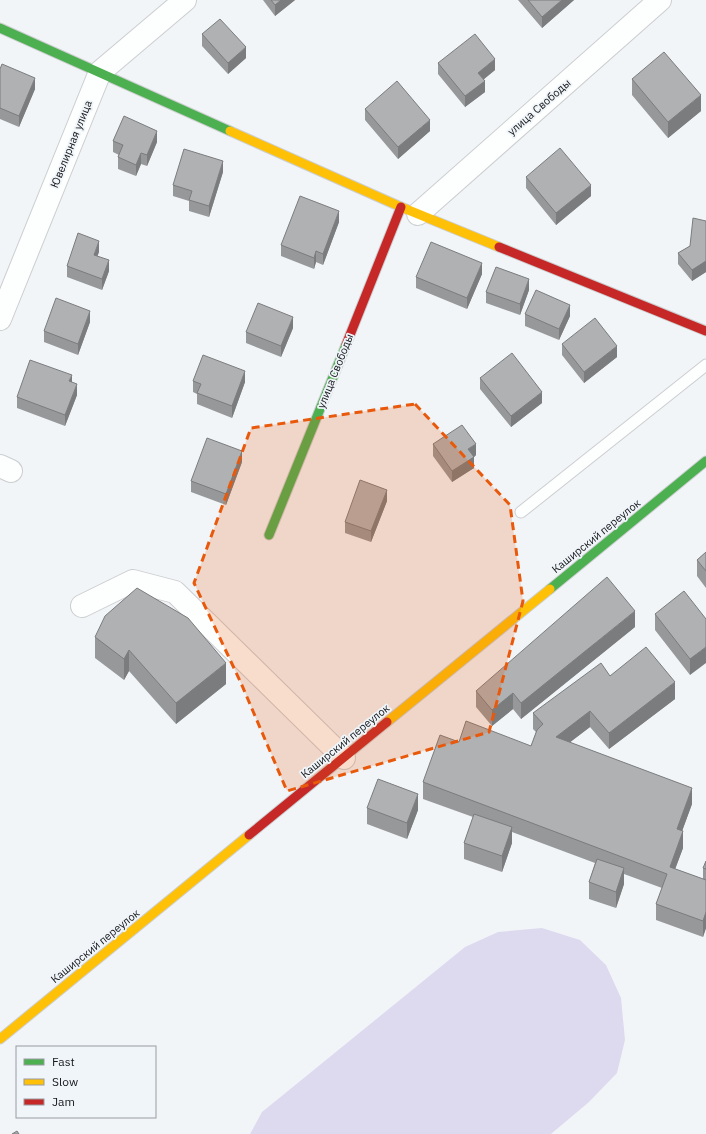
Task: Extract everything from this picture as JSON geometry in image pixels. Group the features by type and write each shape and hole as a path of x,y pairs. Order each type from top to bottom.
{"street":[{"name":"Ювелирная улица","path":"0,319 100,72 185,0"},
{"name":"улица Свободы","path":"269,535 410,210 660,0"},
{"path":"0,28 410,210 706,331"},
{"name":"Каширский переулок","path":"0,1039 706,461"},
{"path":"82,606 132,581 174,592 344,758"}],"lane":[{"path":"521,512 706,365"}],"highlighted area":[{"path":"415,404 510,505 523,601 489,732 287,791 241,683 194,583 251,428"}],"shaded area":[{"path":"542,928 580,940 606,965 621,998 625,1040 617,1073 589,1102 551,1134 250,1134 262,1112 465,947 498,932"}],"building":[{"path":"271,0 281,0 275,5"},
{"path":"528,0 562,0 542,17"},
{"path":"220,19 246,47 228,63 202,34"},
{"path":"475,34 495,59 478,73 485,81 465,96 438,63"},
{"path":"664,52 701,95 668,122 632,79"},
{"path":"2,64 35,78 19,116 0,108 0,69"},
{"path":"397,81 430,120 398,147 365,109"},
{"path":"124,116 157,131 147,155 141,153 136,165 118,157 123,145 113,141"},
{"path":"560,148 591,185 556,213 526,177"},
{"path":"184,149 223,161 209,206 189,200 192,191 173,185"},
{"path":"300,196 339,211 323,254 316,251 314,258 281,245"},
{"path":"693,218 706,221 706,261 692,270 678,253 690,246"},
{"path":"78,233 99,241 94,255 109,260 102,279 67,266"},
{"path":"431,242 482,263 467,298 416,277"},
{"path":"496,267 529,279 520,304 486,292"},
{"path":"536,290 570,305 559,329 525,314"},
{"path":"56,298 90,311 78,344 44,331"},
{"path":"258,303 293,317 281,346 246,332"},
{"path":"595,318 617,346 584,372 562,344"},
{"path":"512,353 542,392 511,416 480,378"},
{"path":"203,355 245,371 232,406 197,393 201,384 193,381"},
{"path":"30,360 72,375 69,381 77,384 65,415 17,397"},
{"path":"462,425 476,444 468,449 474,457 452,471 433,444"},
{"path":"207,438 242,451 226,494 191,481"},
{"path":"360,480 387,490 371,531 345,522"},
{"path":"706,552 706,571 697,560"},
{"path":"607,577 635,611 521,703 513,693 492,710 476,691"},
{"path":"137,588 188,618 226,663 176,703 129,650 124,659 95,637 105,616"},
{"path":"684,591 706,619 706,647 690,659 655,614"},
{"path":"646,647 675,682 609,733 590,711 556,737 692,788 677,829 683,831 670,867 706,880 706,912 703,921 656,904 667,874 423,782 440,735 459,742 466,721 531,746 537,730 543,724 533,713 601,663 610,676"},
{"path":"378,779 418,794 407,823 367,808"},
{"path":"474,814 512,827 502,856 464,843"},
{"path":"597,859 624,868 616,892 589,882"},
{"path":"706,861 706,869 703,868"},
{"path":"17,1131 19,1134 12,1134"}],"traffic: fast":[{"path":"0,28 230,131"},
{"path":"269,535 346,345"},
{"path":"550,589 706,461"}],"traffic: slow":[{"path":"230,131 401,207 499,247"},
{"path":"387,722 550,589"},
{"path":"0,1039 249,835"}],"traffic: jam":[{"path":"346,345 401,207"},
{"path":"499,247 706,331"},
{"path":"249,835 387,722"}]}
